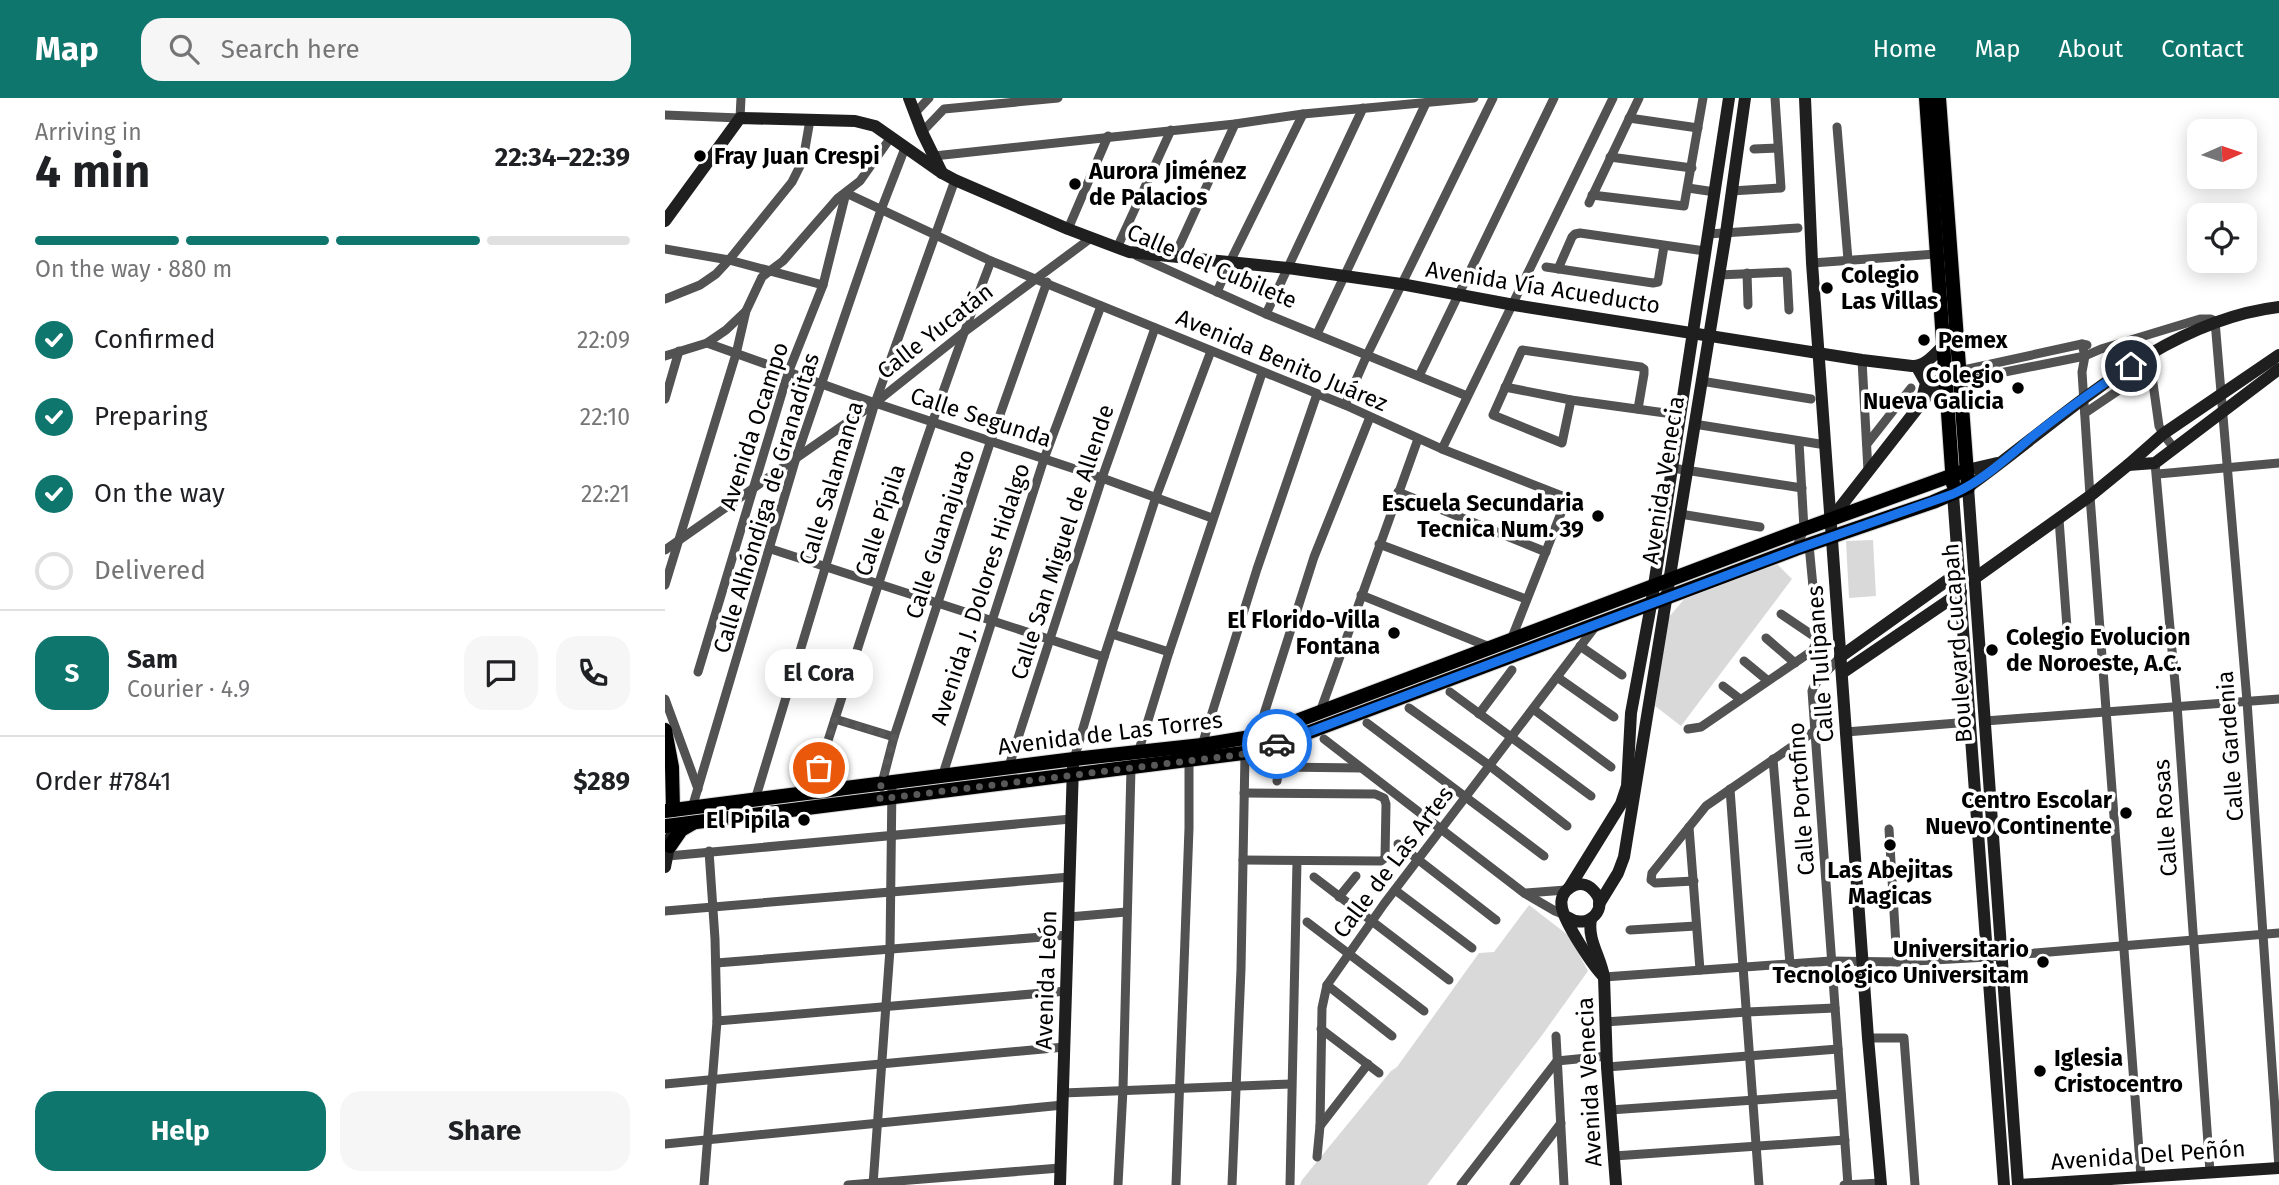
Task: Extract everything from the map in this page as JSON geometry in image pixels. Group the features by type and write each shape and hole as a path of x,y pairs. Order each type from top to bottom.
{"main road":[{"name":"Boulevard Cucapah","path":"1926,98 1943,347 1955,375"},
{"name":"Boulevard Cucapah","path":"1939,98 1960,473 1953,494"},
{"name":"Boulevard Cucapah","path":"1960,473 1968,487"},
{"name":"Avenida de Las Torres","path":"694,815 755,800 1202,746 1257,736 1804,529 1960,473"},
{"name":"Avenida de Las Torres","path":"669,818 886,799 1259,751 1968,487"},
{"path":"665,730 672,767 669,818"},
{"path":"668,856 681,830 694,815"}],"street":[{"path":"665,221 740,118 741,98"},
{"path":"909,98 942,173"},
{"path":"914,114 929,98"},
{"path":"922,132 944,109 1058,98"},
{"path":"934,156 1235,124 1303,114 1474,98"},
{"path":"1345,405 1401,284 1493,98"},
{"path":"1419,376 1554,98"},
{"path":"1442,449 1613,98"},
{"path":"1639,98 1591,199 1682,206 1686,204 1703,98"},
{"name":"Avenida Venecia","path":"1599,905 1624,857 1658,602 1654,586 1729,98"},
{"name":"Avenida Venecia","path":"1567,889 1621,804 1624,795 1628,776 1631,713 1658,602 1668,581 1726,233 1745,98"},
{"path":"1731,191 1781,188 1775,98"},
{"name":"Calle Tulipanes","path":"1805,98 1812,263 1840,657 1836,672 1846,732 1881,1184"},
{"path":"1317,334 1426,103"},
{"path":"1266,314 1363,108"},
{"path":"1217,292 1303,114"},
{"path":"665,115 740,118"},
{"name":"Calle del Cubilete","path":"740,118 855,121 875,126 955,180 1123,250 1266,314 1467,396"},
{"path":"1629,118 1698,128"},
{"path":"665,299 700,285 716,274 729,260 792,182 803,160 810,120"},
{"path":"1175,255 1235,124"},
{"path":"1837,127 1848,260"},
{"path":"1123,250 1171,130"},
{"path":"1068,229 1108,136"},
{"path":"665,585 736,354 746,311 762,277 783,261 838,198 860,181 891,138"},
{"name":"Calle Alhóndiga de Granaditas","path":"694,815 698,789 771,550 796,458 905,148"},
{"path":"1754,149 1778,148"},
{"path":"1611,157 1692,168"},
{"name":"Calle Salamanca","path":"755,800 875,403 955,180"},
{"path":"1688,188 1715,192"},
{"name":"Avenida Benito Juárez","path":"846,193 991,261 1345,405 1418,439 1565,499 1511,640"},
{"name":"Avenida Ocampo","path":"698,672 789,373 823,285 846,193"},
{"path":"1708,234 1798,228"},
{"path":"1558,269 1575,233 1705,251"},
{"name":"Calle Yucatán","path":"665,551 875,403 963,333 1091,238"},
{"path":"1546,267 1653,283 1658,282 1660,276 1664,246"},
{"path":"665,248 729,260 823,285"},
{"name":"Avenida Vía Acueducto","path":"1123,250 1288,268 1401,284 1514,306 1917,367"},
{"path":"1812,263 1936,254"},
{"name":"Calle Pípila","path":"811,793 933,421 991,261"},
{"path":"1719,275 1787,272 1789,310"},
{"path":"1747,273 1748,305"},
{"name":"Calle Guanajuato","path":"873,1184 890,949 891,836 886,783 894,737 991,440 1047,282"},
{"name":"Avenida J. Dolores Hidalgo","path":"942,777 1044,458 1101,306"},
{"path":"1968,487 2084,398 2215,321 2242,312 2279,307"},
{"path":"665,356 707,343 746,311"},
{"path":"1831,519 1921,402 1955,375 2085,356 2200,319 2215,321"},
{"name":"Calle Gardenia","path":"2215,321 2247,701 2279,1168"},
{"name":"Calle San Miguel de Allende","path":"1008,769 1102,478 1155,328"},
{"name":"Calle Segunda","path":"707,343 1212,518"},
{"path":"1979,372 2082,344 2101,349"},
{"path":"2082,344 2085,356 2082,372 2089,496 2141,1177"},
{"path":"1921,402 1926,383 1917,367 1943,347"},
{"path":"1571,400 1562,443 1493,415 1522,350 1641,367 1644,374 1638,409"},
{"path":"665,399 679,351"},
{"path":"1074,760 1156,497 1211,351"},
{"path":"1975,578 2089,496 2162,434 2279,355"},
{"path":"1862,360 1868,471"},
{"path":"2085,413 2149,362"},
{"path":"2149,362 2159,426 2162,434 2175,448"},
{"path":"2157,468 2175,448 2279,369"},
{"path":"1138,753 1212,518 1262,373"},
{"path":"1701,381 1811,399"},
{"path":"1506,387 1571,400 1680,415"},
{"path":"1867,444 1911,388"},
{"path":"1202,746 1257,569 1317,394"},
{"path":"1257,736 1314,557 1370,417"},
{"path":"1694,424 1826,445"},
{"path":"1320,712 1418,439"},
{"path":"1688,729 1701,727 1795,663 1812,651 1818,639 1803,547 1799,442"},
{"path":"1960,473 2004,461"},
{"path":"2128,465 2157,468 2279,463"},
{"path":"1672,468 1802,488"},
{"name":"Calle Rosas","path":"2157,468 2177,705 2210,1171"},
{"name":"Boulevard Cucapah","path":"1968,487 2019,1185"},
{"path":"1398,492 1546,552"},
{"name":"Boulevard Cucapah","path":"1953,494 2004,1185"},
{"path":"1680,514 1760,527"},
{"path":"2059,519 2069,641"},
{"path":"1379,544 1526,600"},
{"path":"771,550 1104,657"},
{"path":"1840,657 1959,572"},
{"path":"1836,672 1961,592"},
{"path":"1361,595 1492,647 1497,662"},
{"path":"1781,614 1818,639"},
{"name":"Calle de Las Artes","path":"1317,1157 1322,1008 1327,985 1395,890 1596,626"},
{"path":"1112,634 1169,652"},
{"path":"1766,638 1795,663"},
{"path":"1580,646 1622,675"},
{"path":"1744,661 1767,680"},
{"path":"1479,714 1512,670"},
{"name":"Calle Portofino","path":"1836,672 1815,682 1813,686 1847,1185"},
{"path":"1557,677 1614,717"},
{"path":"1723,686 1740,699"},
{"path":"1450,692 1591,796"},
{"path":"665,699 698,789"},
{"path":"1985,721 2279,699"},
{"path":"1409,708 1567,826"},
{"path":"1533,709 1611,767"},
{"path":"835,719 894,737"},
{"path":"1846,732 1970,722"},
{"path":"1367,723 1544,856"},
{"path":"1694,881 1655,883 1651,880 1652,873 1706,806 1817,730"},
{"path":"1324,739 1524,893 1579,922 1591,919 1597,913 1599,905 1598,896 1589,887 1581,884 1567,889 1524,893"},
{"path":"1232,1185 1245,754"},
{"path":"1773,759 1790,964"},
{"name":"Avenida León","path":"1059,1185 1074,760"},
{"path":"1176,1185 1189,761"},
{"path":"1277,781 1279,764 1363,768"},
{"path":"1118,1185 1131,768"},
{"path":"1730,789 1759,1185"},
{"path":"1243,860 1383,859 1386,804 1384,798 1375,794 1244,793"},
{"path":"669,818 668,856 1072,819"},
{"path":"1689,827 1700,970"},
{"path":"1889,829 1898,962"},
{"path":"1398,844 1496,920"},
{"path":"704,1185 717,1021 709,851"},
{"path":"1290,1185 1290,1084 1297,861"},
{"path":"1339,897 1356,876"},
{"path":"665,911 1070,877"},
{"path":"1314,877 1449,980"},
{"path":"1566,916 1561,901 1567,889"},
{"path":"1395,890 1472,948"},
{"path":"1069,917 1126,912"},
{"name":"Avenida Venecia","path":"1566,916 1594,967 1604,978"},
{"name":"Avenida Venecia","path":"1591,919 1590,932 1604,978 1616,1185"},
{"path":"1307,922 1424,1011"},
{"path":"1630,930 1696,926"},
{"path":"1604,978 1831,961 1898,962 1988,957 2279,933"},
{"path":"716,963 1068,935"},
{"path":"1327,985 1392,1036"},
{"path":"717,1021 1067,991"},
{"path":"1605,1022 1835,1008"},
{"path":"1321,1029 1380,1073"},
{"path":"1556,1036 1564,1185"},
{"path":"1868,1038 1904,1038 1915,1185"},
{"path":"665,1084 1065,1047"},
{"path":"1557,1061 1750,1056 1838,1049"},
{"path":"1461,1185 1557,1061"},
{"path":"1320,1126 1368,1064"},
{"path":"665,1144 877,1123 1123,1090 1290,1084"},
{"path":"1610,1110 1841,1094"},
{"path":"1514,1185 1561,1123"},
{"path":"1614,1156 1845,1140"},
{"path":"848,1185 1060,1168"},
{"name":"Avenida Del Peñón","path":"2019,1185 2279,1168"},
{"path":"1847,1185 1881,1184"}],"shaded area":[{"path":"1873,540 1876,596 1849,598 1846,541"},
{"path":"1775,562 1792,579 1681,726 1655,706 1668,618 1687,596"},
{"path":"1529,905 1573,939 1588,971 1427,1185 1300,1185 1397,1067 1479,953 1494,952"}],"way so far":[{"path":"819,768 835,719 894,737 881,784 880,799 1245,754 1277,744"}],"place":[{"name":"Fray Juan Crespi","path":"700,156"},
{"name":"Aurora Jiménez de Palacios","path":"1075,184"},
{"name":"Colegio Las Villas","path":"1827,288"},
{"name":"Pemex","path":"1924,340"},
{"name":"Colegio Nueva Galicia","path":"2018,388"},
{"name":"Escuela Secundaria Tecnica Num. 39","path":"1598,516"},
{"name":"El Florido-Villa Fontana","path":"1394,633"},
{"name":"Colegio Evolucion de Noroeste, A.C.","path":"1992,650"},
{"name":"El Cora","path":"819,768"},
{"name":"Centro Escolar Nuevo Continente","path":"2126,813"},
{"name":"El Pipila","path":"804,820"},
{"name":"Las Abejitas Magicas","path":"1890,845"},
{"name":"Universitario Tecnológico Universitam","path":"2043,962"},
{"name":"Iglesia Cristocentro","path":"2040,1071"}],"route":[{"path":"1277,744 1797,549 1953,494 1968,487 2084,398 2131,366"}]}
